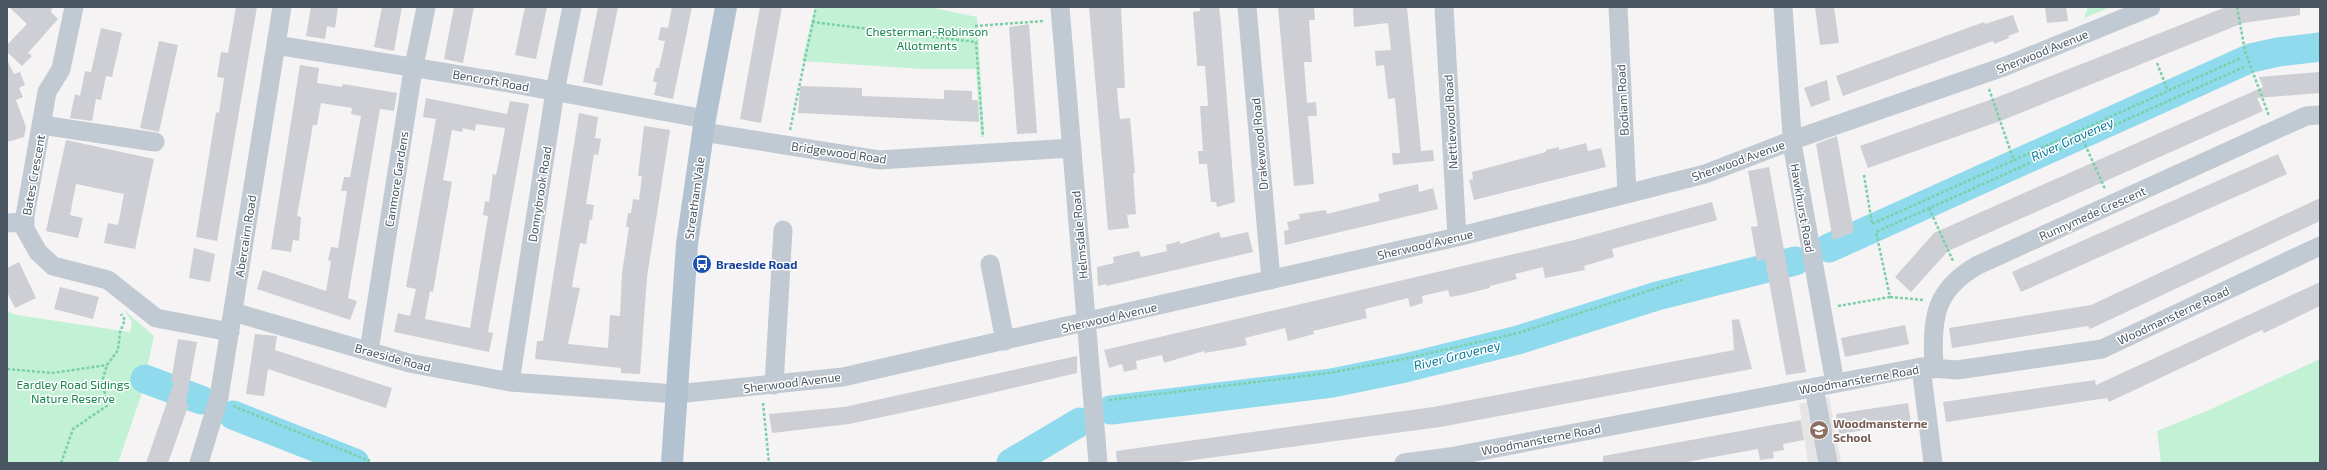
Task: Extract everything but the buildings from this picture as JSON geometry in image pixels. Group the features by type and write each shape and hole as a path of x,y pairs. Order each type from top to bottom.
{"main road":[{"name":"Streatham Vale","path":"672,463 688,244 704,126 726,7"}],"street":[{"name":"Bates Crescent","path":"74,7 61,69 47,92 42,125 16,222 24,229 38,252 53,266 108,280 156,318 230,332"},
{"name":"Abercairn Road","path":"199,463 215,406 219,397 282,7"},
{"name":"Canmore Gardens","path":"369,351 413,68 426,7"},
{"name":"Donnybrook Road","path":"510,382 555,91 572,7"},
{"name":"Drakewood Road","path":"1248,7 1271,280"},
{"name":"Nettlewood Road","path":"1444,7 1457,237"},
{"name":"Bodiam Road","path":"1618,7 1627,194"},
{"name":"Hawkhurst Road","path":"1783,7 1793,140 1835,382"},
{"name":"Sherwood Avenue","path":"676,394 768,386 843,377 1457,237 1705,174 1793,140 1983,74 2151,7"},
{"name":"Helmsdale Road","path":"1054,14 1071,148 1098,463"},
{"name":"Bencroft Road","path":"276,45 555,91 704,126"},
{"name":"Runnymede Crescent","path":"1933,463 1928,368 1934,322 1940,302 1959,275 1978,264 2306,116 2320,115"},
{"path":"42,125 154,142"},
{"name":"Bridgewood Road","path":"704,126 879,160 1071,148"},
{"path":"768,386 783,230"},
{"name":"Woodmansterne Road","path":"1404,463 1449,460 1835,382 1928,368 1958,370 2102,349 2320,246"},
{"path":"990,264 1005,341"},
{"name":"Braeside Road","path":"233,312 409,363 510,382 676,394"},
{"path":"1814,387 1828,463"}],"path":[{"path":"790,132 816,7"},
{"path":"2237,7 2245,51 2275,130"},
{"path":"976,26 1054,14"},
{"path":"812,22 976,42 983,139"},
{"path":"1864,175 1872,224 2241,58"},
{"path":"2157,63 2168,91"},
{"path":"1890,297 1876,232 2244,67"},
{"path":"1983,74 2014,161"},
{"path":"2083,140 2111,204"},
{"path":"1930,208 1959,275"},
{"path":"1092,401 1329,373 1404,358 1518,333 1685,279"},
{"path":"1822,309 1890,297 1940,302"},
{"path":"61,463 73,429 108,405 102,382 107,365 118,350 120,332 125,320 120,312"},
{"path":"7,369 52,373 107,365"},
{"path":"768,386 769,463"},
{"path":"219,397 238,409 370,461"}],"shaded area":[{"name":"Woodmansterne School","path":"1829,397 1841,463 1808,463 1799,404"}],"green space":[{"name":"Chesterman-Robinson Allotments","path":"815,7 929,7 977,17 984,137 981,137 976,69 923,69 802,61"},
{"path":"2088,7 2111,7 2084,18"},
{"name":"Eardley Road Sidings Nature Reserve","path":"124,310 154,336 141,396 118,463 7,463 7,311 16,315 130,332 132,322"},
{"path":"2320,359 2320,463 2161,463 2157,431 2207,411"}],"waterway":[{"name":"River Graveney","path":"1829,248 2251,58 2278,52 2320,47"},
{"name":"River Graveney","path":"1111,410 1332,383 1405,368 1518,340 1657,296 1795,261"},
{"name":"River Graveney","path":"145,379 201,400"},
{"name":"River Graveney","path":"233,415 355,463"},
{"name":"River Graveney","path":"1011,463 1080,422"}],"place":[{"name":"Braeside Road","path":"702,264"},
{"name":"Woodmansterne School","path":"1819,430"}]}
